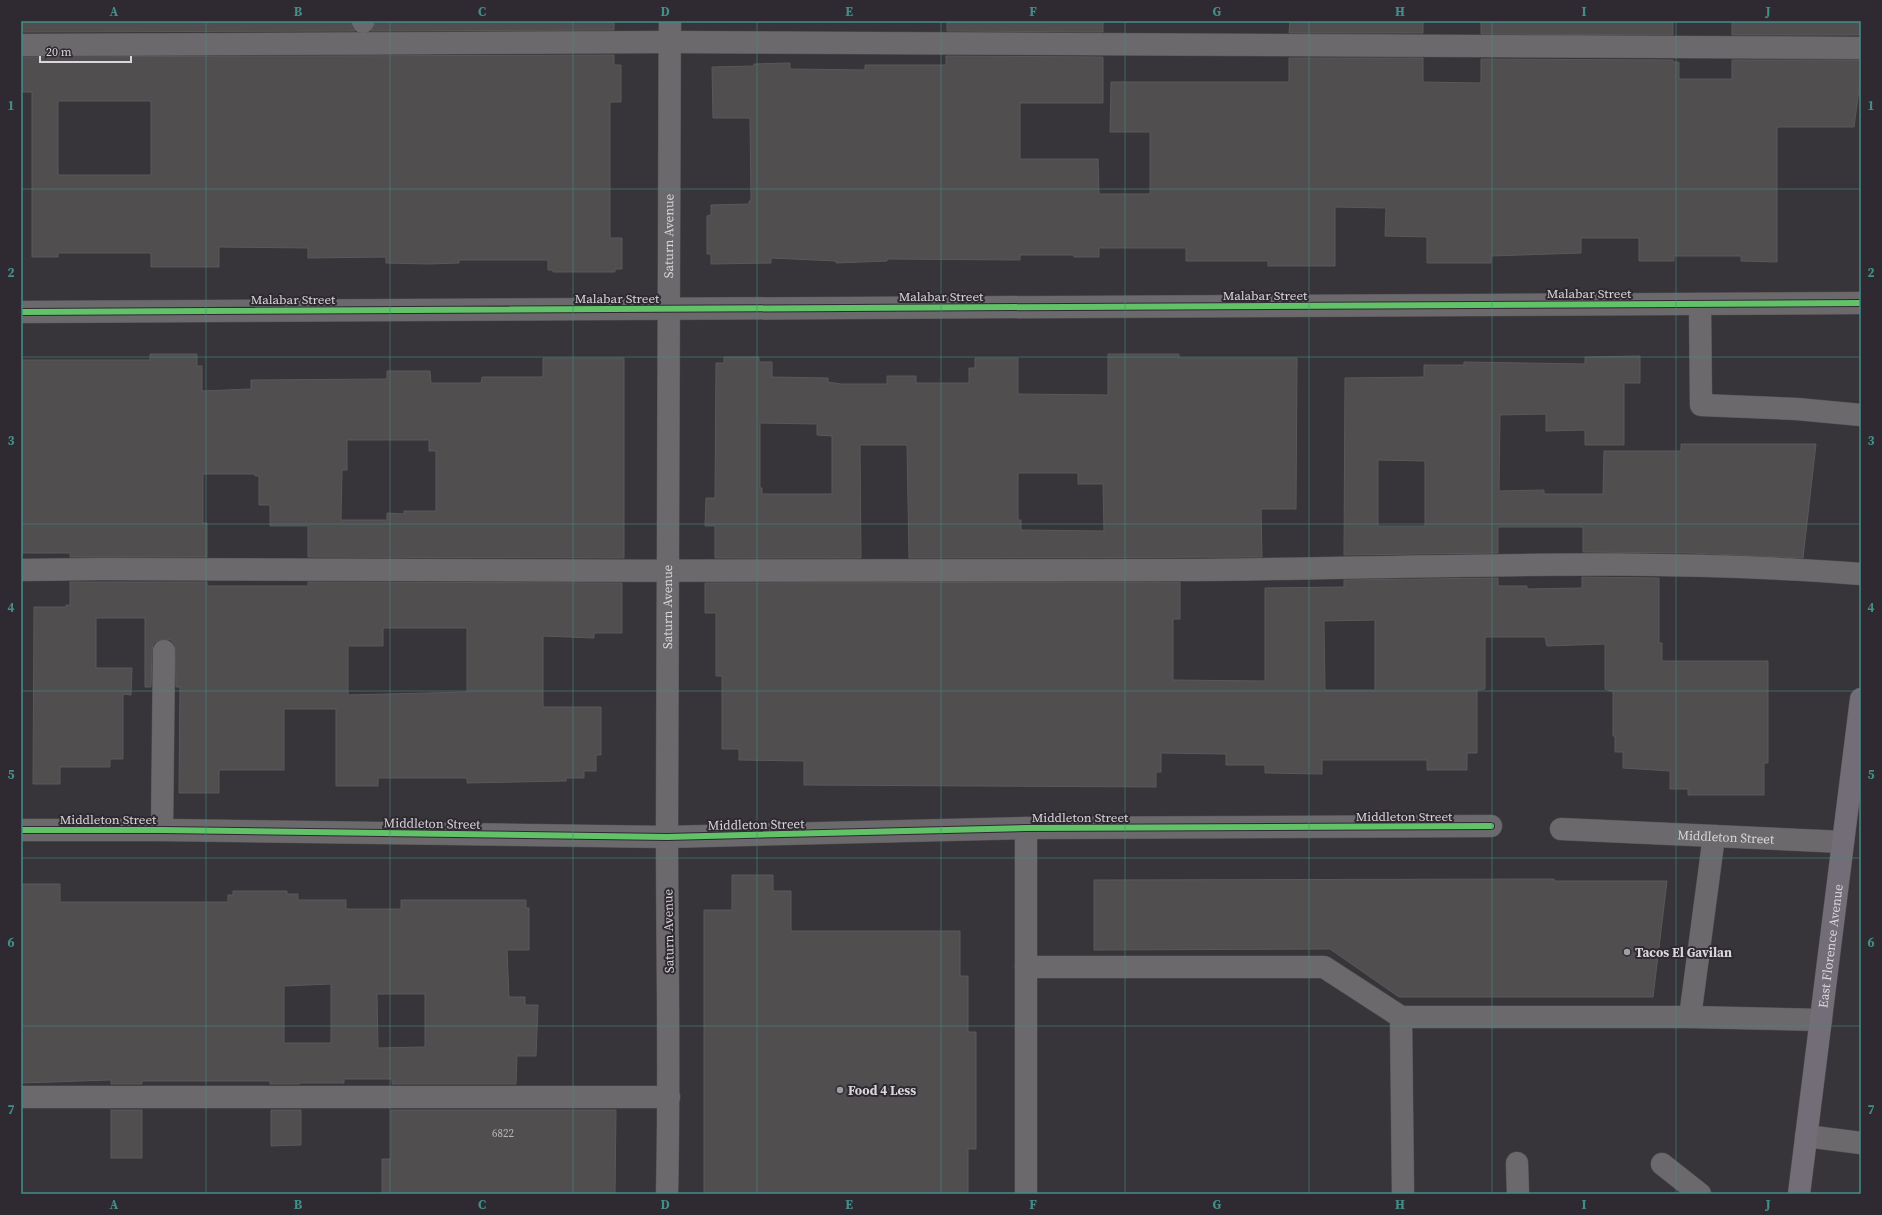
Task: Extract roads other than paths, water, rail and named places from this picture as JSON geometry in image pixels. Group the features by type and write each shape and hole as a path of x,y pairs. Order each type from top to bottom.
{"main road":[{"name":"East Florence Avenue","path":"1799,1194 1861,699"}],"street":[{"path":"21,45 670,32 1861,48"},
{"name":"Saturn Avenue","path":"667,1194 669,1097 667,837 667,308 670,32"},
{"name":"Malabar Street","path":"21,312 1861,303"},
{"path":"1700,304 1701,405 1797,409 1861,415"},
{"path":"21,570 1184,570 1549,565 1779,568 1861,574"},
{"path":"162,830 164,651"},
{"name":"Middleton Street","path":"21,830 162,830 667,837 1026,828 1491,826"},
{"path":"1026,828 1026,1194"},
{"name":"Middleton Street","path":"1561,829 1843,842"},
{"path":"1690,1017 1714,836"},
{"path":"1026,967 1324,967 1401,1017 1690,1017 1821,1020"},
{"path":"1401,1017 1403,1194"},
{"path":"21,1097 669,1097"},
{"path":"1806,1136 1861,1143"},
{"path":"1517,1164 1518,1194"},
{"path":"1662,1164 1700,1194"}],"place":[{"name":"Tacos El Gavilan","path":"1627,952"},
{"name":"Food 4 Less","path":"840,1090"}]}
